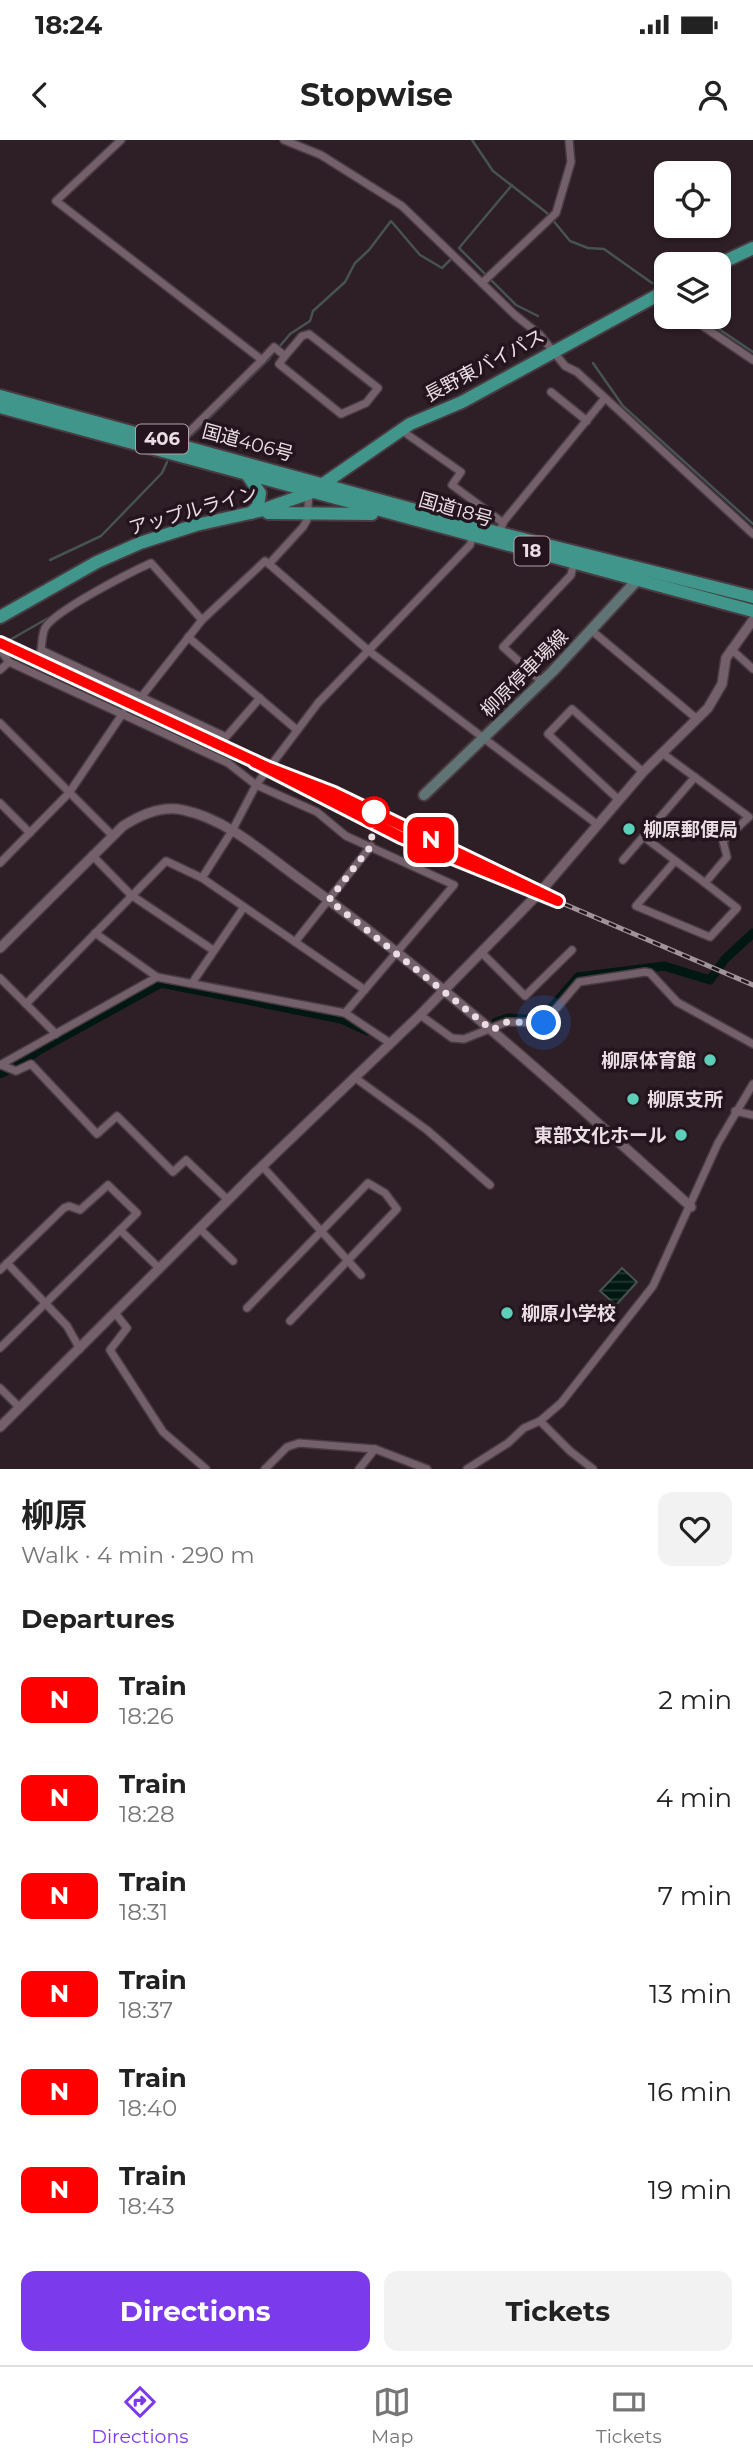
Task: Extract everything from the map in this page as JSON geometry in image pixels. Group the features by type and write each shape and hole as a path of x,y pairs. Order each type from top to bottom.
{"highway":[{"path":"731,258 753,248"},
{"name":"長野東バイパス","path":"324,483 401,430 462,402 654,297"},
{"name":"国道406号","path":"0,396 324,483"},
{"name":"国道406号","path":"0,407 310,493"},
{"path":"248,476 260,493 255,512 363,513 425,522"},
{"name":"国道18号","path":"324,483 500,532 575,558 642,575 753,597"},
{"name":"アップルライン","path":"0,617 97,562 186,528 255,512 310,493 324,483"},
{"name":"国道18号","path":"310,493 473,535 500,532"},
{"name":"国道18号","path":"642,575 753,611"}],"main road":[{"name":"柳原停車場線","path":"424,795 542,682 642,575"}],"street":[{"path":"121,140 56,201 262,360"},
{"path":"284,140 321,155 402,206 540,335 565,366 577,372 753,534"},
{"path":"482,283 550,220 571,162 569,140"},
{"path":"713,329 753,360"},
{"path":"309,334 378,388 366,403 341,414 279,364 285,356 302,336 309,334"},
{"path":"178,458 187,434 274,347 285,356"},
{"path":"551,392 587,421"},
{"path":"401,430 461,472 452,485 500,532 605,398"},
{"path":"269,564 303,527 310,493"},
{"path":"202,878 232,831 256,785 298,730 470,545 473,535"},
{"path":"542,682 503,647 571,575 575,558"},
{"path":"142,696 202,620 265,561 369,651 598,825"},
{"path":"202,620 151,563 116,579 46,627 41,650 226,737 260,698"},
{"path":"0,1427 228,1200 420,1015 541,891 643,772 708,709 722,684 726,658 753,620"},
{"path":"591,630 697,719"},
{"path":"188,637 298,730"},
{"path":"731,649 753,669"},
{"path":"0,650 9,662 228,763 256,785 317,812 346,836 454,885 345,1013"},
{"path":"0,670 9,662"},
{"path":"619,800 548,734 572,709 643,772"},
{"path":"0,863 69,793 123,713"},
{"path":"0,723 112,835"},
{"path":"662,753 751,819 723,841 727,857 705,883"},
{"path":"623,860 695,777"},
{"path":"0,803 30,833"},
{"path":"0,947 112,835 140,816 167,809 193,812 232,831 397,952 492,1030 691,1207"},
{"path":"644,837 737,908 710,937 636,906 675,861"},
{"path":"295,942 371,846"},
{"path":"92,855 131,895 213,950"},
{"path":"26,1004 166,861 202,878 365,990"},
{"path":"192,983 244,907"},
{"path":"95,933 157,977 345,1013 390,1043"},
{"path":"481,952 525,996 572,950"},
{"path":"420,1015 452,1038 464,1040 507,1022 544,1023 579,982 645,972 650,973 677,1002 753,1044"},
{"path":"0,1065 157,977"},
{"path":"0,978 56,1034"},
{"path":"0,1065 16,1071 31,1064 97,1134 117,1116 173,1172 186,1160 228,1200"},
{"path":"354,1077 427,1130 490,1185"},
{"path":"467,1469 508,1443 524,1428 540,1421 561,1403 653,1286 735,1111 753,1084"},
{"path":"735,1111 753,1115"},
{"path":"263,1167 362,1275"},
{"path":"247,1307 368,1183 384,1193 397,1209 290,1321"},
{"path":"0,1270 64,1208 69,1206 80,1210 108,1185 137,1213 0,1348"},
{"path":"200,1229 233,1261"},
{"path":"120,1230 159,1269"},
{"path":"7,1263 67,1326 80,1349"},
{"path":"115,1313 127,1328 110,1350 163,1432 206,1469"},
{"path":"0,1388 20,1408"},
{"path":"540,1421 593,1469"},
{"path":"265,1469 287,1447 299,1443 375,1449 427,1469"},
{"path":"359,1469 375,1449"}],"shaded area":[{"path":"622,1268 637,1282 616,1305 600,1291"}],"waterway":[{"path":"472,140 493,171 547,213 570,241 588,248 604,249 652,283"},
{"path":"512,185 459,248 516,305 538,316"},
{"path":"280,346 290,334 310,321 313,311 345,282 355,263 369,250 391,221 420,255 442,268 452,258"},
{"path":"719,329 753,352"},
{"path":"192,435 270,358"},
{"path":"593,363 623,406 753,524"},
{"path":"50,560 101,536 162,473 167,462"},
{"path":"8,641 50,617"},
{"path":"496,1022 508,1018 541,1020 578,977 664,966 710,980 725,959 753,933"},
{"path":"17,1066 39,1050 161,983 341,1019 367,1031"},
{"path":"0,1074 6,1071"}],"railway":[{"path":"0,643 269,768 334,793 558,901"},
{"path":"313,794 408,840"},
{"path":"550,898 753,985"}],"train":[{"name":"N","path":"0,643 269,768 334,793 558,901 401,837 254,762"}],"place":[{"name":"柳原郵便局","path":"629,829"},
{"name":"柳原体育館","path":"710,1060"},
{"name":"柳原支所","path":"633,1099"},
{"name":"東部文化ホール","path":"681,1135"},
{"name":"柳原小学校","path":"507,1313"}],"route":[{"path":"374,812 371,846 329,900 492,1030 507,1022 544,1023"}]}
